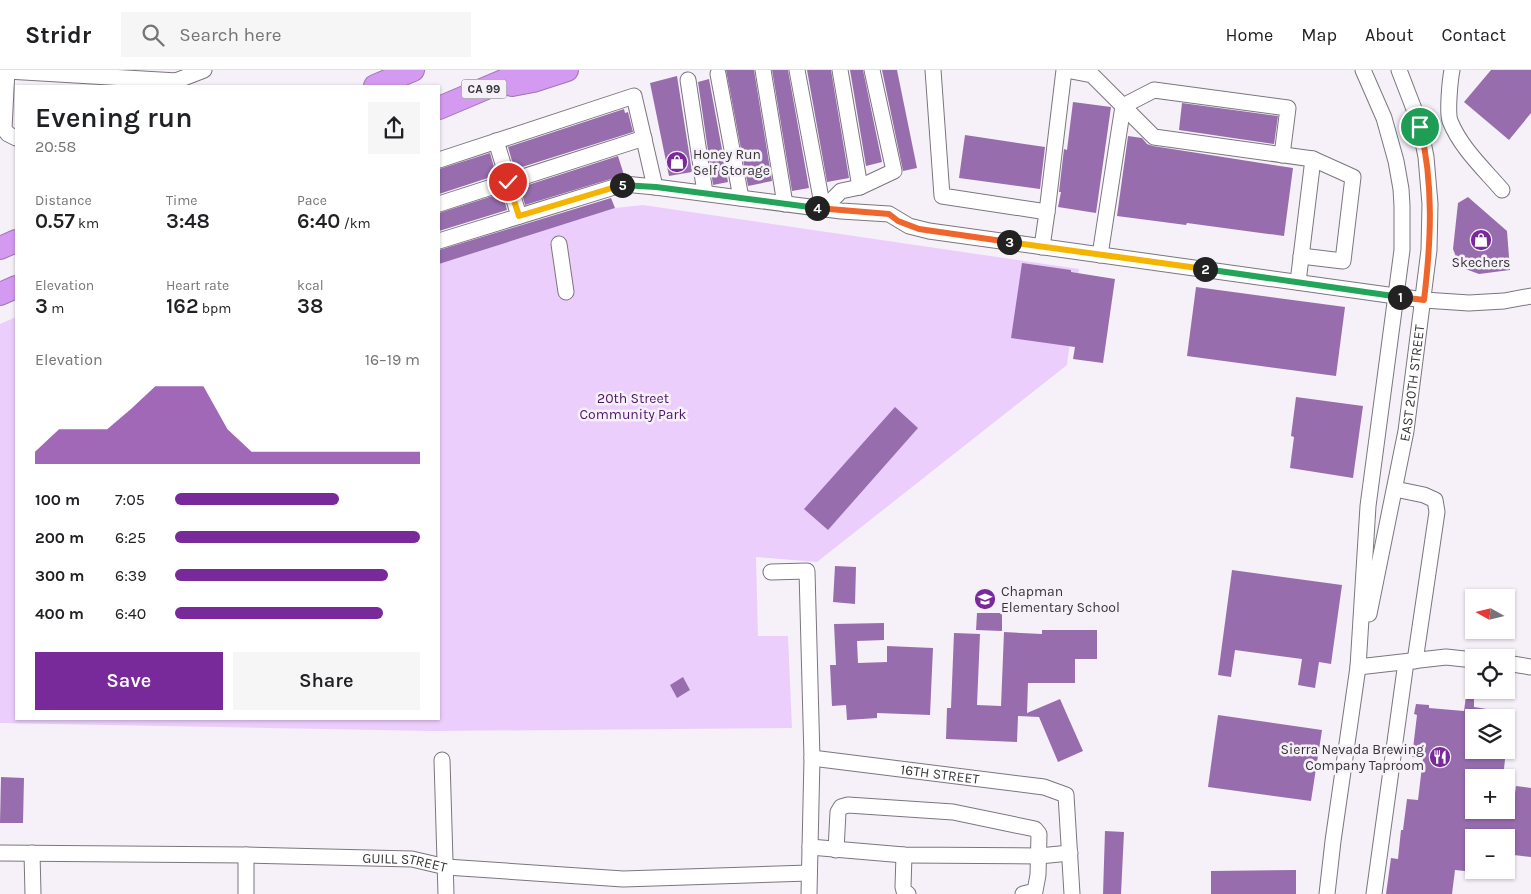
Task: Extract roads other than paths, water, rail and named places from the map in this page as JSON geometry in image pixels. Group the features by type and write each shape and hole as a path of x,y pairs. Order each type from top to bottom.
{"highway":[{"path":"377,85 412,70"},
{"name":"CA 99","path":"440,108 529,70"},
{"path":"482,90 533,81 567,70"},
{"path":"0,248 15,241"},
{"path":"0,294 15,287"}],"street":[{"path":"15,138 8,134 4,129 7,70 176,80"},
{"path":"164,85 204,70"},
{"path":"763,70 784,204"},
{"path":"797,70 823,209"},
{"path":"840,70 860,187"},
{"path":"823,209 841,191 860,187 894,171 872,70"},
{"path":"934,70 942,196 1047,212"},
{"path":"1042,247 1065,70 1092,75 1154,137 1313,159 1353,177 1343,260 1301,256"},
{"name":"EAST 20TH STREET","path":"1358,667 1368,506 1396,296 1402,236 1399,175 1389,132 1379,104 1363,70"},
{"name":"EAST 20TH STREET","path":"1327,894 1358,667 1406,431 1429,250 1430,211 1428,173 1420,127 1398,70"},
{"path":"1452,70 1449,119 1464,147 1502,190"},
{"path":"718,74 741,198"},
{"path":"688,80 706,193"},
{"path":"1123,106 1154,90 1288,108 1282,154"},
{"path":"440,160 634,96 656,187"},
{"path":"1100,255 1123,106"},
{"path":"440,204 644,138"},
{"path":"496,141 519,216"},
{"path":"1298,282 1313,159"},
{"path":"440,241 624,184 823,209 889,214 898,221 919,229 1424,300 1469,303 1504,301 1531,296"},
{"path":"559,244 566,292"},
{"path":"1374,894 1437,512 1435,500 1424,495 1395,489"},
{"path":"771,572 807,571 812,758 809,894"},
{"path":"1358,667 1446,657 1465,659"},
{"path":"1515,664 1531,667"},
{"name":"16TH STREET","path":"812,758 1044,787 1066,795 1070,852"},
{"path":"442,760 446,894"},
{"path":"836,850 838,812 841,807 848,805 952,812 1035,829 1039,834 1038,875 1034,891 1023,894"},
{"path":"810,847 904,855 1039,856 1070,852 1072,894"},
{"name":"GUILL STREET","path":"0,853 246,855 412,859 446,867 624,887 809,873"},
{"path":"32,853 33,894"},
{"path":"246,855 246,894"},
{"path":"904,855 903,887 904,891 908,894"}],"place":[{"name":"Honey Run Self Storage","path":"677,162"},
{"name":"Skechers","path":"1481,240"},
{"name":"Chapman Elementary School","path":"985,599"},
{"name":"Sierra Nevada Brewing Company Taproom","path":"1440,757"}],"park label":[{"name":"20th Street Community Park","path":"633,406"}]}
